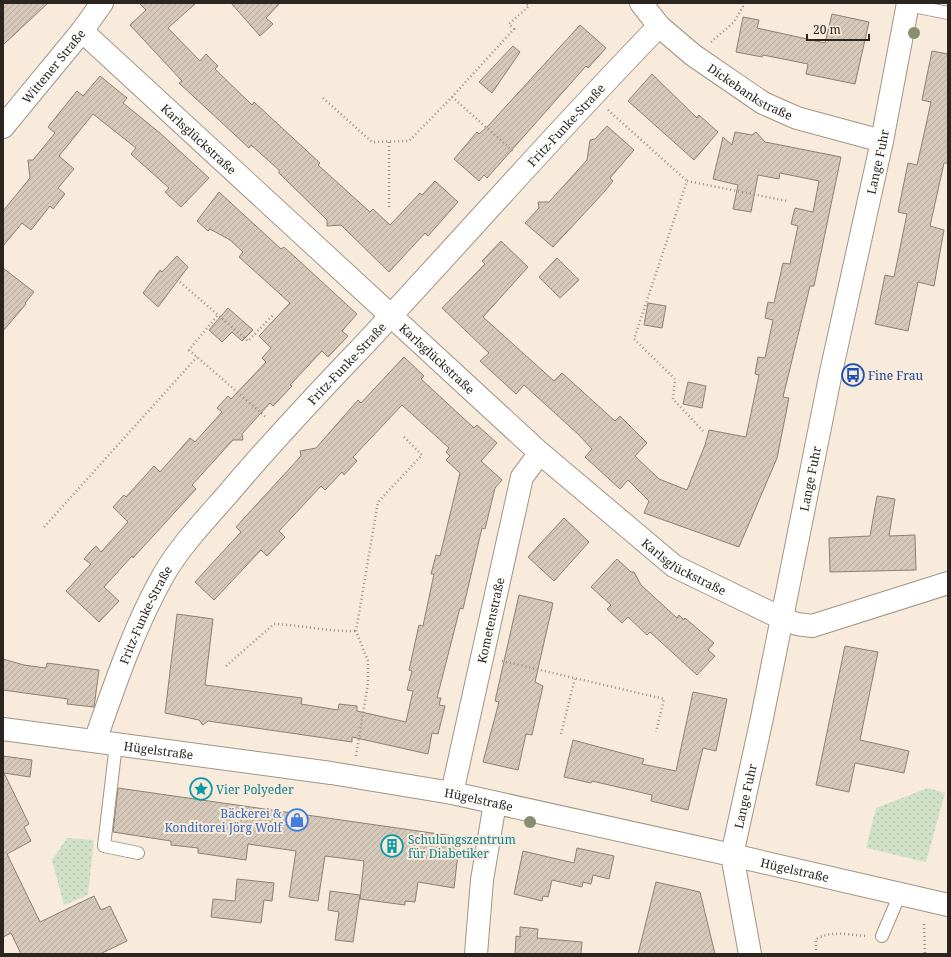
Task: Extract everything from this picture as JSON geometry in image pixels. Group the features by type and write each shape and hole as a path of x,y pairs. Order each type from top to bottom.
{"street":[{"name":"Wittener Straße","path":"3,127 82,30 102,3"},
{"name":"Dickebankstraße","path":"641,3 659,26 698,58 746,92 774,108 797,118 882,141"},
{"name":"Lange Fuhr","path":"750,954 732,854 762,718 831,372 882,141 908,4"},
{"name":"Fritz-Funke-Straße","path":"106,742 128,650 165,573 186,541 282,432 592,95 659,26"},
{"name":"Karlsglückstraße","path":"82,30 540,453 674,566 781,618"},
{"name":"Kometenstraße","path":"452,793 522,477 540,453"},
{"path":"781,618 797,624 812,626 948,583"},
{"name":"Hügelstraße","path":"3,730 106,742 352,777 452,793 732,854 948,905"},
{"path":"476,954 482,880 495,803"}],"lane":[{"path":"908,4 948,13"},
{"path":"106,742 104,846 138,853"},
{"path":"882,936 900,894"}],"path":[{"path":"323,98 372,142 409,141 452,97 514,29 509,24 529,6 526,3"},
{"path":"698,58 714,39 734,22 745,3"},
{"path":"592,95 687,181 787,201"},
{"path":"452,97 528,165"},
{"path":"389,141 389,208"},
{"path":"687,181 634,339 675,379 673,399 703,430"},
{"path":"180,282 217,316 248,341 273,315"},
{"path":"217,316 189,350 282,432"},
{"path":"44,527 197,357"},
{"path":"352,777 368,683 368,661 356,631 378,502 422,455 402,434"},
{"path":"226,666 274,624 295,625 339,632 356,631"},
{"path":"482,656 664,699 656,732"},
{"path":"561,734 575,678"},
{"path":"924,924 925,954"},
{"path":"816,954 816,939 823,936 839,933 858,936 882,936"}],"green space":[{"path":"928,788 945,793 926,862 866,848 876,808"},
{"path":"67,838 94,840 88,895 64,905 52,860"}],"building":[{"path":"3,3 48,3 3,45"},
{"path":"139,3 196,3 168,28 200,61 206,54 218,66 215,69 252,105 254,102 320,163 318,165 370,212 373,209 390,225 420,193 422,195 435,181 458,202 428,236 425,233 389,272 341,225 327,226 327,220 279,173 279,170 251,145 249,148 179,83 182,81 130,25 146,10"},
{"path":"231,3 280,3 266,18 273,24 260,36"},
{"path":"832,14 869,22 855,84 806,74 808,64 763,55 762,57 736,52 743,17 759,20 757,28 825,43"},
{"path":"580,25 606,48 588,68 586,66 487,178 484,175 479,181 454,159 477,132 479,134 488,126"},
{"path":"513,46 520,52 492,93 479,82"},
{"path":"932,51 948,54 948,163 944,163 930,226 944,230 934,286 918,282 908,331 875,324 885,275 894,277 907,214 898,212 908,163 917,165 931,102 922,100"},
{"path":"652,74 697,118 699,115 718,132 694,160 628,101"},
{"path":"100,76 127,98 123,103 160,133 209,178 181,207 165,192 169,188 131,154 136,148 93,114 59,156 74,169 58,188 65,194 53,209 50,206 31,230 22,223 3,246 3,211 30,178 28,160 33,160 55,133 48,127 77,91 83,96"},
{"path":"607,126 634,150 610,178 613,181 605,191 553,247 525,223 539,208 538,202 549,202 587,160 590,140 595,139"},
{"path":"735,132 752,135 756,132 765,142 841,157 814,286 810,286 783,397 789,398 777,458 739,547 644,513 649,501 628,480 620,489 585,457 592,449 578,434 524,385 516,394 480,361 489,353 442,308 485,264 482,261 501,241 528,267 483,317 554,381 562,373 615,421 620,416 647,443 635,456 659,479 687,490 705,445 709,430 746,437 759,375 755,374 758,357 765,358 773,320 765,318 768,302 774,303 783,263 790,264 798,226 791,224 795,208 813,212 819,181 780,173 779,179 758,175 751,212 733,209 738,185 713,179 723,137 732,145"},
{"path":"219,192 281,249 284,247 357,314 342,331 348,336 328,357 322,351 290,385 292,386 273,406 270,403 242,434 243,440 233,440 192,485 196,489 133,558 132,556 104,587 119,601 99,622 66,591 91,564 84,559 90,552 96,546 101,552 128,522 113,507 124,495 126,497 154,466 160,472 190,438 195,442 222,412 217,408 228,396 231,399 266,362 262,358 271,348 259,336 290,303 239,257 243,252 230,240 210,229 208,231 197,221"},
{"path":"177,256 188,267 158,307 143,293 160,270 162,272"},
{"path":"557,258 579,280 560,298 539,277"},
{"path":"3,268 34,292 25,303 26,304 3,331"},
{"path":"648,303 666,306 662,328 644,325"},
{"path":"228,308 253,330 242,341 232,332 222,342 209,330"},
{"path":"404,357 424,376 421,379 474,428 477,425 497,443 481,461 502,480 495,488 485,529 482,528 463,609 460,608 437,698 441,698 439,705 445,706 438,734 432,733 428,754 352,737 352,742 208,721 203,725 199,720 165,713 177,614 213,619 205,685 302,698 301,704 338,710 339,704 357,706 357,711 406,722 413,691 407,690 412,671 409,670 419,625 423,626 434,574 431,574 436,555 440,556 460,473 446,460 450,456 446,452 449,448 402,405 353,457 357,461 344,475 342,472 325,490 321,486 279,531 285,537 267,556 261,550 214,600 195,582 241,532 236,527 301,456 300,451 316,448 358,400 361,403"},
{"path":"688,382 706,386 702,408 683,404"},
{"path":"877,496 895,499 889,536 915,535 916,570 830,572 829,538 870,536"},
{"path":"564,518 589,542 554,581 528,557"},
{"path":"617,559 631,572 634,572 641,585 677,618 679,615 684,620 685,618 714,643 708,650 715,656 697,675 650,632 647,635 628,617 622,623 607,609 611,605 591,587"},
{"path":"519,595 553,603 535,682 543,686 532,735 526,734 518,770 483,762 499,702 495,701"},
{"path":"845,646 878,652 860,740 909,751 904,773 855,763 849,792 816,785"},
{"path":"3,659 24,665 46,668 47,663 99,670 94,707 67,704 68,699 3,690"},
{"path":"693,692 727,699 716,751 703,748 688,810 651,801 652,795 592,781 591,783 564,777 573,740 644,759 642,764 676,771"},
{"path":"3,756 32,760 30,777 4,773 29,824 24,827 31,841 7,854 40,922 94,896 101,910 110,906 127,941 100,954 21,954 11,933 3,937"},
{"path":"118,788 460,837 454,888 418,882 415,902 405,901 405,905 360,899 364,861 325,856 318,901 289,897 296,851 248,844 246,860 198,853 198,848 171,845 171,841 113,832"},
{"path":"577,848 614,856 609,879 593,875 591,884 583,882 582,887 552,880 548,897 543,896 542,901 514,894 523,851 574,863"},
{"path":"237,879 274,883 272,901 264,900 261,923 211,917 213,899 235,901"},
{"path":"656,882 700,892 715,954 638,954"},
{"path":"330,891 360,895 353,942 335,940 339,912 328,910"},
{"path":"520,927 538,929 537,938 582,942 581,954 515,954 516,936 520,937"}],"place":[{"name":"Fine Frau","path":"853,375"},
{"name":"Vier Polyeder","path":"201,789"},
{"name":"Bäckerei & Konditorei Jörg Wolf","path":"297,820"},
{"name":"Schulungszentrum für Diabetiker","path":"392,846"}]}
